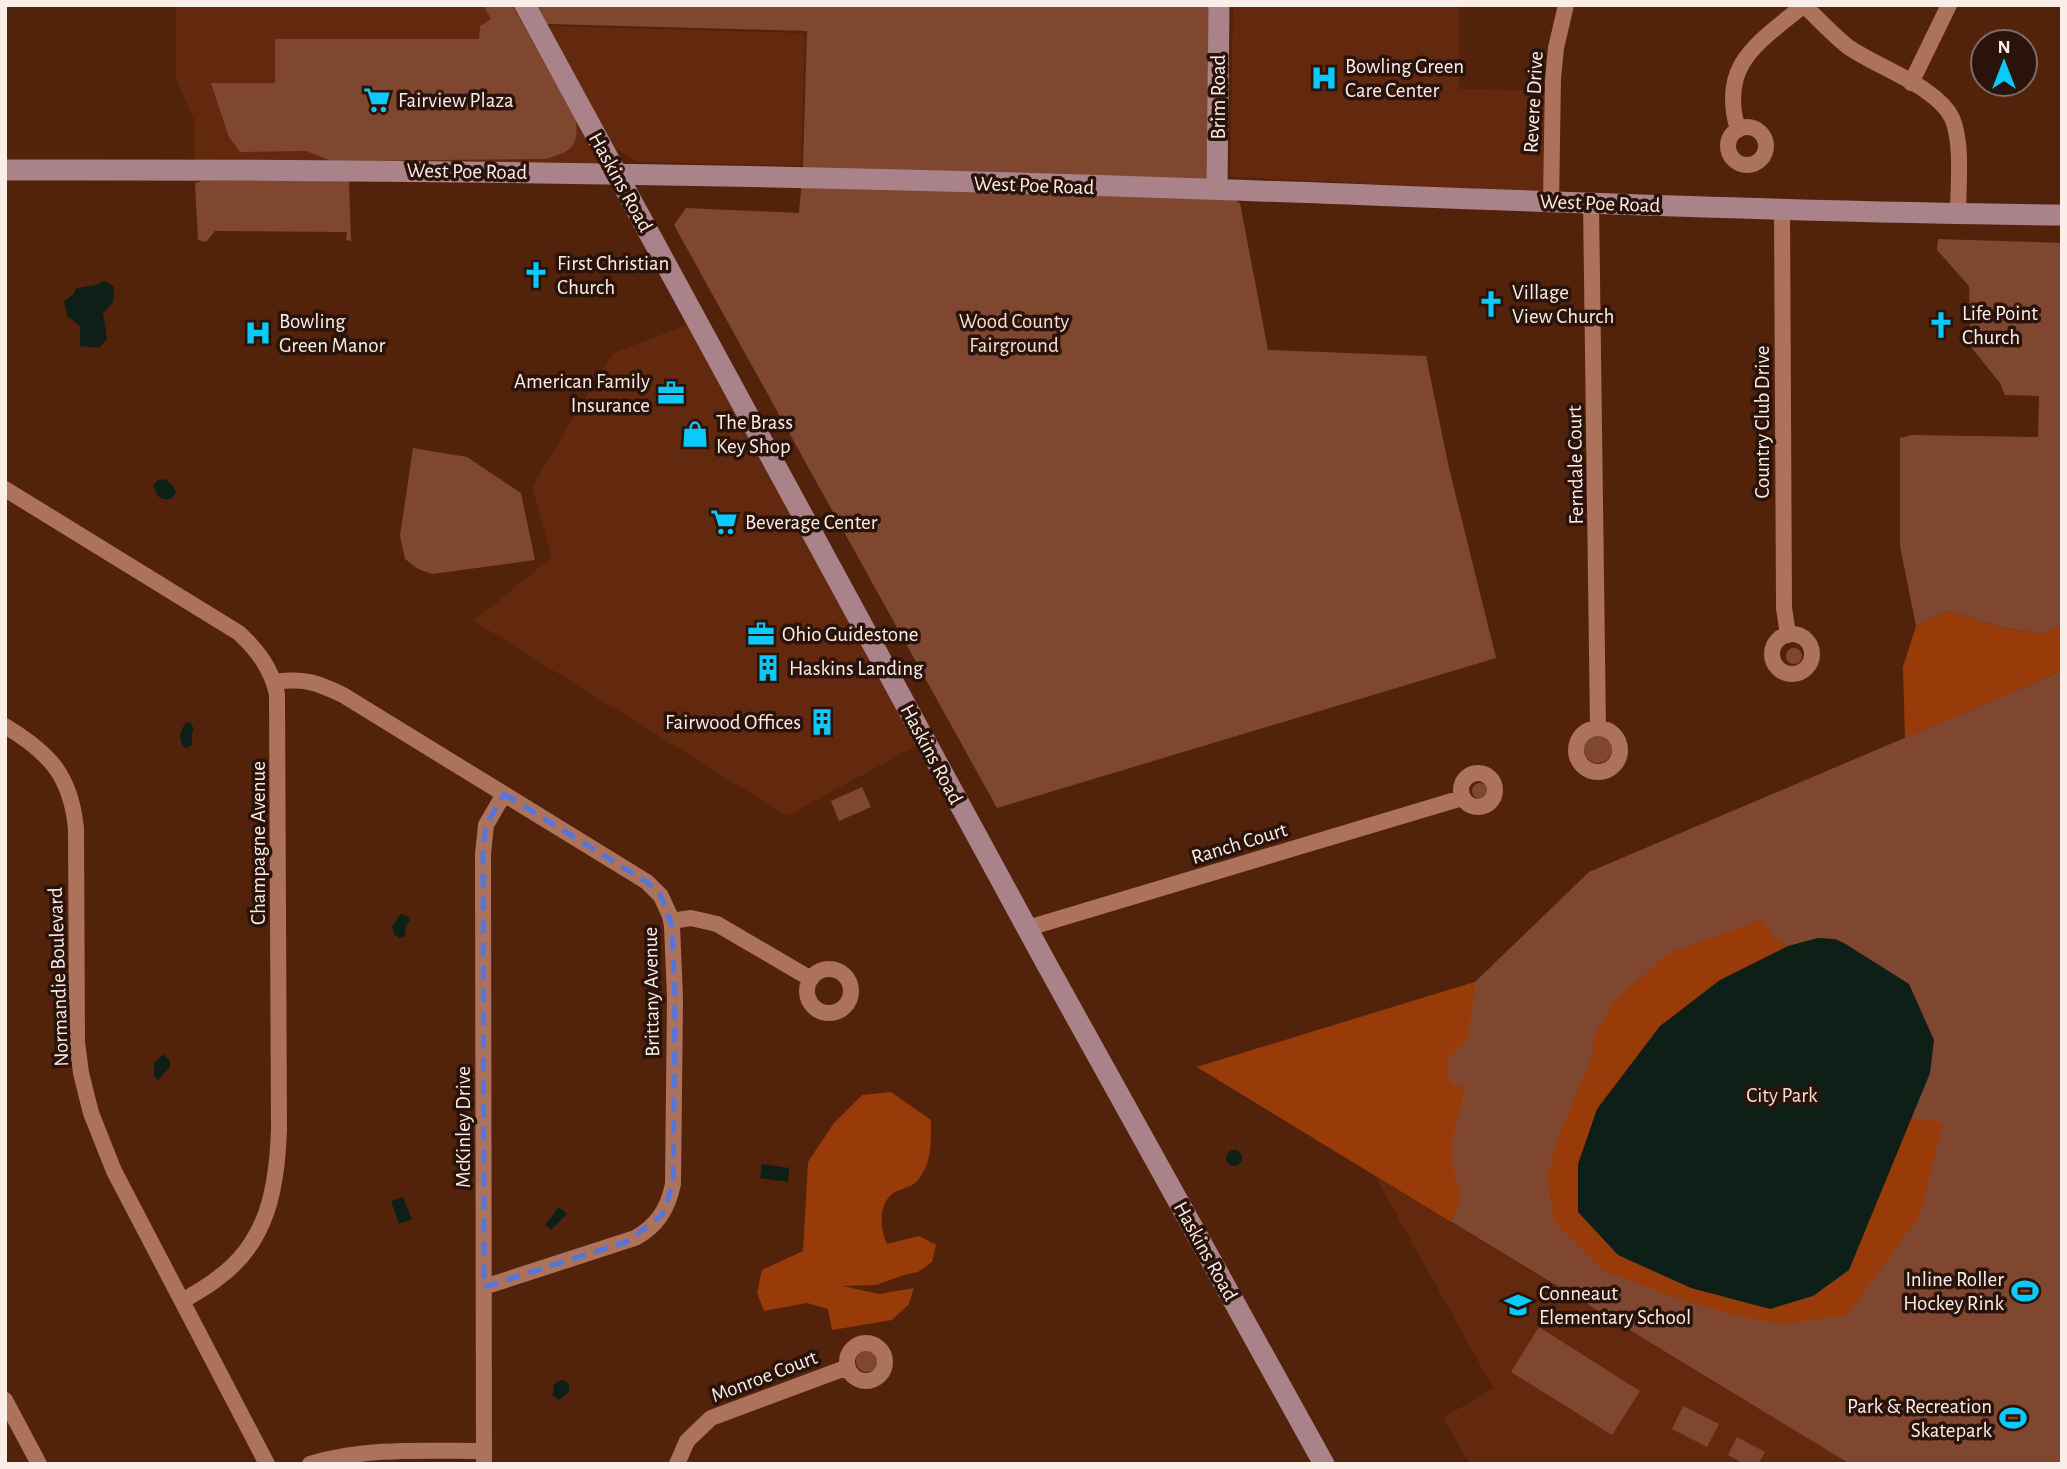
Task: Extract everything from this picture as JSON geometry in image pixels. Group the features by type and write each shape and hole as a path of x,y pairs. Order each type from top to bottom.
{"main road":[{"name":"Haskins Road","path":"525,5 1028,928 1324,1464"},
{"name":"Brim Road","path":"1217,189 1219,5"},
{"name":"West Poe Road","path":"5,170 615,172 1782,209 2062,215"}],"street":[{"name":"Revere Drive","path":"1551,201 1553,79 1556,48 1566,5"},
{"path":"1738,130 1734,117 1735,81 1743,60 1754,47 1804,5 1847,46 1930,93 1945,105 1955,127 1958,142 1958,214"},
{"path":"1911,83 1949,5"},
{"name":"Ferndale Court","path":"1591,203 1598,728"},
{"name":"Country Club Drive","path":"1782,209 1784,608 1788,635"},
{"name":"Champagne Avenue","path":"5,489 239,633 255,647 275,682 279,722 279,1130 274,1193 260,1231 248,1249 219,1278 182,1301"},
{"name":"Brittany Avenue","path":"275,682 302,680 323,685 504,794 647,882 661,896 671,921 675,998 673,1184 667,1206 655,1224 635,1238 484,1287"},
{"name":"Normandie Boulevard","path":"5,726 36,746 51,761 63,778 71,798 76,829 76,1009 81,1073 90,1113 107,1156 267,1464"},
{"name":"McKinley Drive","path":"484,1457 483,855 486,825 504,794"},
{"name":"Ranch Court","path":"1028,928 1462,798"},
{"path":"671,921 691,918 717,924 811,979"},
{"name":"Monroe Court","path":"677,1464 687,1441 711,1418 848,1367"},
{"path":"5,1400 38,1464"},
{"path":"310,1464 327,1458 370,1452 484,1457"}],"highlighted area":[{"path":"504,794 647,882 661,896 672,926 675,998 673,1184 662,1215 626,1242 484,1287 483,854 486,825"}],"shaded area":[{"name":"Fairview Plaza","path":"176,5 517,5 606,167 195,160 194,120 176,79"},
{"path":"1233,5 1459,5 1459,89 1560,91 1560,193 1230,177"},
{"path":"549,26 805,33 801,166 637,162 613,147"},
{"path":"105,281 114,287 113,302 103,313 107,339 99,348 80,346 80,326 67,316 64,301 74,294 76,288"},
{"path":"691,323 919,744 787,816 474,621 552,557 532,487 612,354"},
{"path":"165,479 176,492 168,499 158,496 153,485 158,480"},
{"path":"1948,611 2001,627 2040,634 2062,626 2062,671 1905,738 1903,667 1916,626"},
{"path":"190,722 194,729 192,745 186,749 181,733 186,723"},
{"path":"401,914 408,916 410,921 406,926 405,936 400,938 394,934 392,926"},
{"path":"1763,919 1774,938 1788,946 1720,980 1578,1212 1618,1255 1691,1288 1849,1270 1911,1117 1943,1123 1920,1215 1847,1315 1783,1324 1732,1315 1667,1295 1604,1271 1555,1223 1547,1179 1558,1137 1591,1060 1595,1034 1615,1000 1669,953"},
{"path":"1818,938 1835,939 1844,943 1909,984 1934,1040 1930,1073 1849,1270 1813,1296 1770,1309 1691,1288 1618,1255 1578,1212 1578,1164 1597,1109 1660,1026 1720,980 1788,946"},
{"path":"1475,982 1468,1039 1447,1059 1447,1077 1455,1085 1465,1087 1452,1147 1459,1200 1451,1222 1197,1067"},
{"path":"163,1054 170,1061 170,1067 158,1080 154,1076 154,1063"},
{"path":"891,1092 931,1120 931,1144 929,1158 919,1179 893,1193 886,1201 882,1213 883,1233 887,1244 919,1236 936,1245 932,1262 918,1272 876,1285 843,1286 879,1294 914,1288 909,1304 892,1320 832,1330 828,1309 807,1303 764,1311 757,1293 762,1270 803,1251 808,1162 834,1123 862,1095"},
{"path":"1231,1150 1237,1150 1242,1158 1240,1164 1231,1166 1226,1161 1226,1155"},
{"path":"762,1164 789,1168 788,1182 760,1178"},
{"name":"Conneaut Elementary School","path":"1375,1176 1850,1464 1470,1464 1443,1418 1493,1388"},
{"path":"403,1197 412,1219 399,1224 391,1201"},
{"path":"559,1207 567,1214 551,1230 545,1225"},
{"path":"564,1380 569,1384 569,1392 559,1400 552,1395 553,1385"}],"green space":[{"name":"Fairview Plaza","path":"483,5 512,5 576,120 576,137 567,151 546,159 332,161 306,151 240,152 229,137 211,83 275,83 275,39 479,39 480,26 491,19"},
{"name":"Wood County Fairground","path":"537,5 1219,5 1217,189 1240,203 1268,350 1426,356 1449,468 1496,658 997,808 674,225 686,208 799,213 807,31 547,24"},
{"path":"349,181 351,241 346,240 347,232 215,231 206,242 198,240 195,183"},
{"path":"1938,239 2062,243 2062,626 2040,634 2001,627 1948,611 1916,626 1900,546 1900,438 1912,435 2038,437 2039,396 2005,395 2000,383 1971,347 1969,286 1937,250"},
{"path":"413,448 467,457 521,493 535,560 432,574 418,569 405,559 400,536"},
{"path":"1794,648 1800,650 1800,662 1794,664 1788,662 1786,656 1788,650"},
{"name":"City Park","path":"2062,671 2062,1464 1850,1464 1197,1067 1475,982 1589,872"},
{"path":"1598,735 1608,739 1612,749 1608,759 1598,763 1588,759 1584,749 1588,739"},
{"path":"1477,783 1483,783 1488,791 1486,797 1477,799 1472,794 1472,788"},
{"path":"862,787 871,807 839,821 831,801"},
{"path":"1539,1327 1640,1391 1612,1435 1511,1372"},
{"path":"867,1350 877,1357 878,1361 871,1371 867,1372 857,1365 856,1361 863,1351"},
{"path":"1683,1406 1719,1424 1707,1447 1672,1429"},
{"path":"1737,1437 1765,1452 1758,1464 1744,1464 1728,1455"}],"place":[{"name":"Bowling Green Care Center","path":"1324,78"},
{"name":"Fairview Plaza","path":"377,100"},
{"name":"First Christian Church","path":"536,275"},
{"name":"Village View Church","path":"1491,304"},
{"name":"Life Point Church","path":"1941,325"},
{"name":"Bowling Green Manor","path":"258,333"},
{"name":"American Family Insurance","path":"671,393"},
{"name":"The Brass Key Shop","path":"695,434"},
{"name":"Beverage Center","path":"724,522"},
{"name":"Ohio Guidestone","path":"761,634"},
{"name":"Haskins Landing","path":"768,668"},
{"name":"Fairwood Offices","path":"822,722"},
{"name":"Inline Roller Hockey Rink","path":"2025,1291"},
{"name":"Conneaut Elementary School","path":"1518,1305"},
{"name":"Park & Recreation Skatepark","path":"2013,1418"}]}
